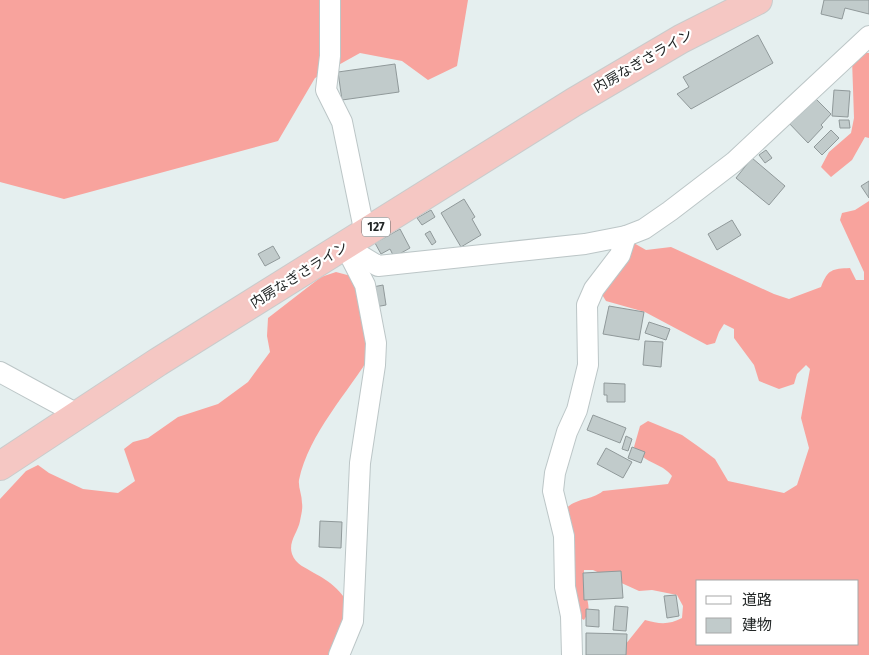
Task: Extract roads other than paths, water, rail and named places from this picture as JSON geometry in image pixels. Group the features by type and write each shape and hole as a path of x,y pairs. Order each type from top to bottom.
{"highway":[{"name":"内房なぎさライン","path":"0,466 158,362 574,102 681,39 758,0"}],"street":[{"path":"330,0 330,56 326,90 342,122 355,240 376,343 376,365 360,463 353,621 339,655"},
{"path":"355,240 378,266 585,244 626,236 644,229 734,162 869,36"},
{"path":"572,655 571,616 565,587 564,536 553,491 555,473 567,432 577,410 588,365 587,305 594,289 620,255 626,236"},
{"path":"0,372 79,415"}]}
